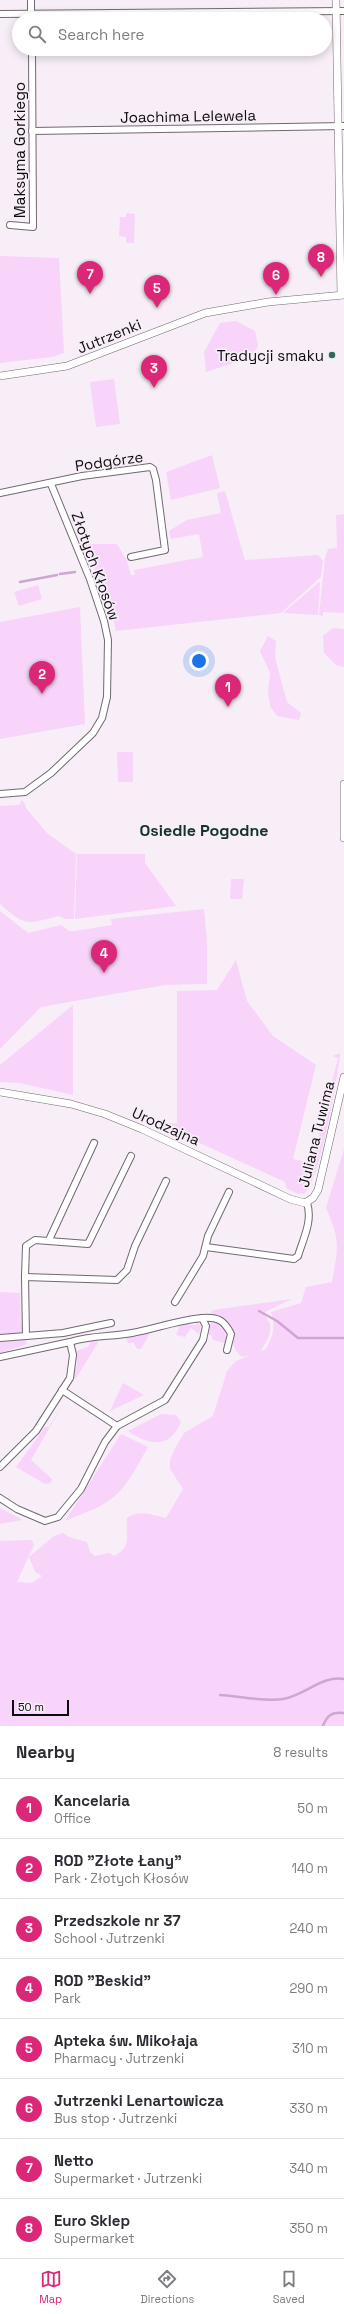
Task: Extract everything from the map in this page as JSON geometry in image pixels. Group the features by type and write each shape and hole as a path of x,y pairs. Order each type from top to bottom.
{"street":[{"path":"31,0 31,12"},
{"path":"336,0 340,11 342,295"},
{"path":"278,12 340,11"},
{"path":"0,14 12,15"},
{"name":"Maksyma Gorkiego","path":"10,225 33,227 32,56"},
{"name":"Joachima Lelewela","path":"32,131 342,126"},
{"name":"Jutrzenki","path":"0,376 67,366 205,313 268,302 342,295"},
{"name":"Podgórze","path":"0,493 51,484 82,476 150,467 153,469 165,550 131,557"},
{"name":"Złotych Kłosów","path":"0,794 25,792 52,773 93,733 102,718 107,697 108,640 104,620 90,579 51,484"},
{"path":"344,784 344,838"},
{"name":"Juliana Tuwima","path":"310,1201 318,1190 344,1077"},
{"name":"Urodzajna","path":"0,1092 71,1104 105,1114 142,1128 290,1199 310,1201"},
{"path":"49,1240 94,1143"},
{"path":"26,1336 26,1246 35,1240 88,1244 131,1156"},
{"path":"25,1277 117,1280 127,1270 135,1246 166,1181"},
{"path":"175,1302 203,1256 208,1236 229,1192"},
{"path":"206,1247 294,1259 298,1256 309,1220 310,1201"},
{"path":"0,1358 70,1342 85,1337 132,1333 202,1318 214,1317 226,1323 231,1334 227,1350"},
{"path":"0,1498 17,1509 45,1521 58,1517 81,1489 105,1442 118,1426 165,1400 203,1340 206,1326 202,1318"},
{"path":"0,1338 63,1333 111,1323"},
{"path":"0,1467 36,1431 70,1378 73,1367 73,1355 70,1342"},
{"path":"62,1390 118,1426"}],"shaded area":[{"path":"126,213 135,214 134,243 126,243 126,237 119,236 120,217 126,217"},
{"path":"0,256 59,258 64,353 52,357 0,363"},
{"path":"236,321 255,331 258,346 251,357 206,372 204,352 220,323"},
{"path":"114,379 120,424 96,427 90,382"},
{"path":"212,455 220,488 171,500 166,472"},
{"path":"225,491 245,560 318,555 323,561 321,577 281,613 116,631 109,598 83,544 117,544 127,561 131,575 135,575 134,570 203,557 199,534 171,539 169,531 187,520 221,513 217,493"},
{"path":"344,514 344,613 323,612 323,616 319,615 325,558 328,549 337,548 336,515"},
{"path":"320,582 318,615 283,613 318,583"},
{"path":"38,585 42,599 19,606 14,592"},
{"path":"80,607 85,724 0,739 0,622"},
{"path":"333,628 344,629 344,667 336,665 324,653 323,636"},
{"path":"268,636 276,641 275,658 287,702 301,713 299,720 277,716 270,706 268,691 270,673 260,651"},
{"path":"117,752 133,752 133,782 118,782"},
{"path":"22,800 26,806 25,807 47,833 76,854 74,919 65,919 58,916 39,921 26,922 15,916 0,904 0,806 19,805"},
{"path":"77,854 145,854 145,863 176,906 75,919"},
{"path":"231,879 244,879 242,899 230,899"},
{"path":"204,909 207,941 207,984 165,985 41,1007 0,1049 0,911 28,933 61,925 69,931 75,931 112,925 111,919"},
{"path":"236,960 247,1001 273,1036 316,1065 293,1159 312,1163 338,1058 333,1056 340,1053 332,1104 317,1168 305,1193 298,1194 286,1188 285,1182 158,1124 177,1123 177,991 217,990"},
{"path":"73,1005 73,1095 20,1083 0,1082 0,1065"},
{"path":"344,1149 344,1726 0,1726 0,1541 32,1540 34,1545 17,1582 32,1583 42,1576 35,1572 29,1557 54,1536 63,1533 69,1537 87,1542 90,1552 95,1556 109,1553 114,1556 124,1548 126,1544 127,1518 141,1513 166,1518 183,1489 170,1469 170,1460 174,1450 184,1433 213,1416 227,1371 236,1361 251,1355 242,1357 236,1351 231,1327 228,1322 221,1317 210,1314 213,1310 292,1299 265,1312 270,1324 270,1332 261,1351 266,1349 272,1335 273,1323 271,1312 301,1303 306,1287 332,1282 337,1245 334,1229 326,1208"},
{"path":"0,1292 20,1293 21,1322 27,1344 0,1353"},
{"path":"197,1322 201,1326 199,1334 191,1328 185,1337 176,1335 180,1325 189,1323 190,1325 196,1325"},
{"path":"213,1322 219,1323 219,1328 224,1328 226,1336 225,1343 213,1340 212,1336 207,1333 210,1324"},
{"path":"149,1332 149,1335 141,1349 137,1349 134,1343 128,1343 126,1338"},
{"path":"92,1339 98,1339 98,1343 76,1378 71,1379 77,1365 76,1351 88,1347"},
{"path":"123,1383 144,1395 110,1411"},
{"path":"62,1406 31,1460 52,1479 51,1483 45,1484 16,1467 45,1427 49,1427"},
{"path":"161,1414 176,1415 181,1422 171,1437 164,1441 151,1442 128,1431"},
{"path":"121,1434 148,1447 131,1476 119,1492 107,1502 65,1521"},
{"path":"0,1508 23,1520 0,1524"}],"waterway":[{"path":"60,574 75,572"},
{"path":"20,582 57,575"},
{"path":"259,1311 277,1321 298,1338 344,1338"},
{"path":"220,1695 275,1700 283,1699 291,1697 328,1680 344,1679"},
{"path":"323,1726 326,1719 330,1715 344,1713"}],"place":[{"name":"Euro Sklep","path":"321,277"},
{"name":"Netto","path":"90,294"},
{"name":"Jutrzenki Lenartowicza","path":"276,295"},
{"name":"Apteka św. Mikołaja","path":"157,308"},
{"name":"Tradycji smaku","path":"332,355"},
{"name":"Przedszkole nr 37","path":"154,388"},
{"name":"ROD \"Złote Łany\"","path":"42,694"},
{"name":"Kancelaria","path":"228,707"},
{"name":"ROD \"Beskid\"","path":"104,973"}],"district":[{"name":"Osiedle Pogodne","path":"204,830"}]}
